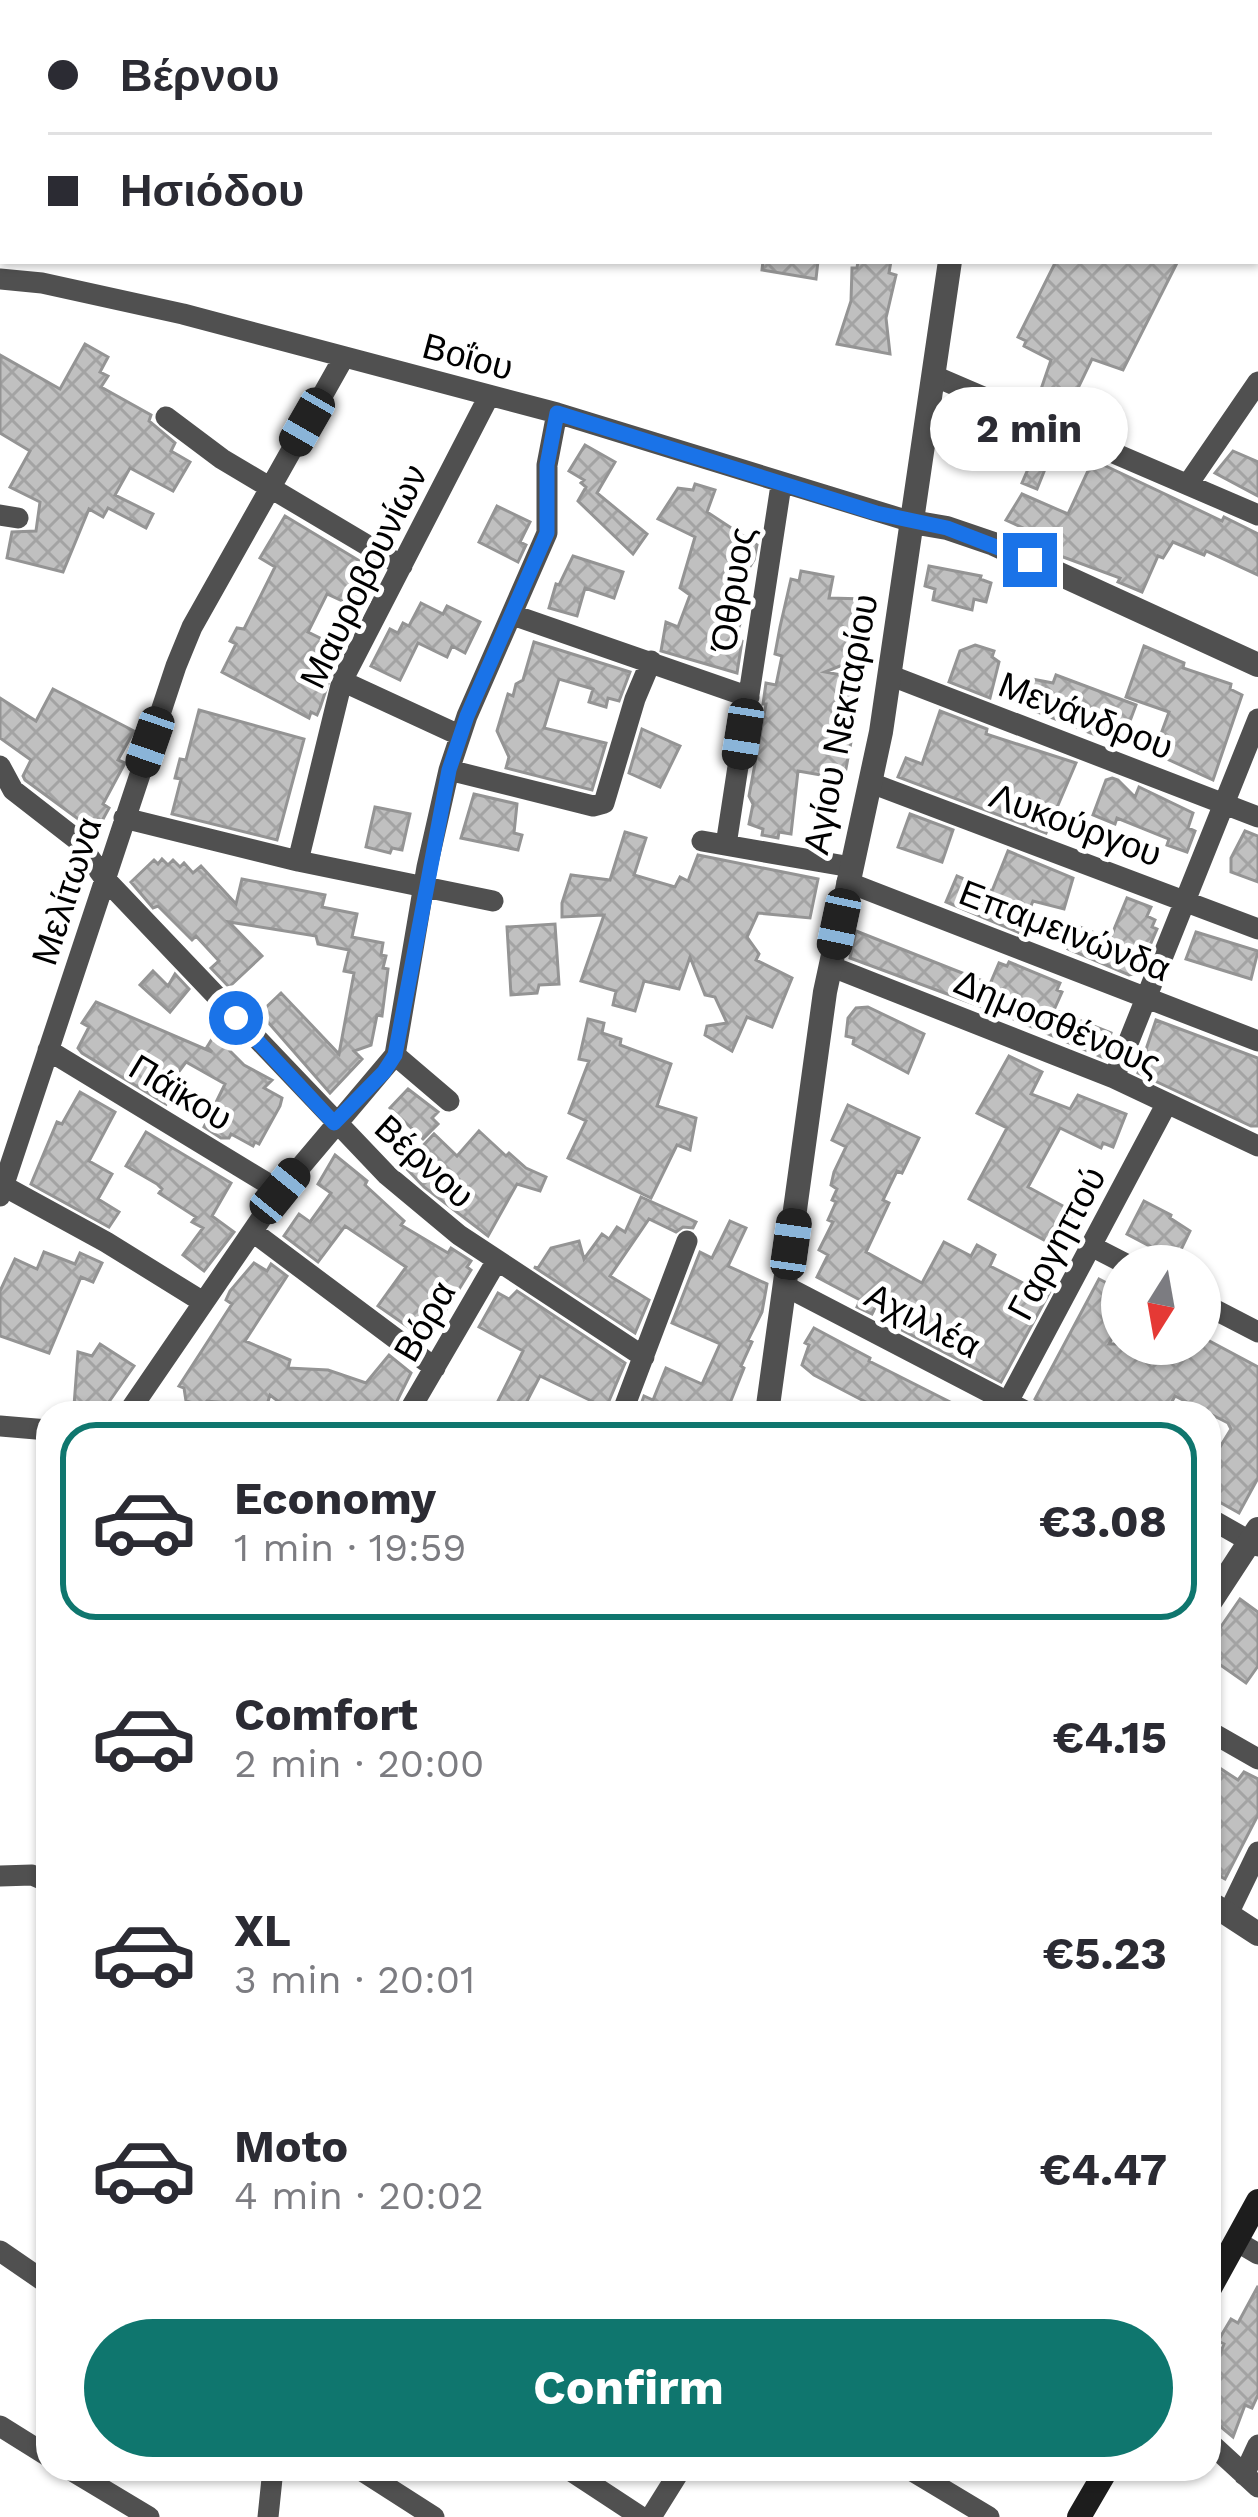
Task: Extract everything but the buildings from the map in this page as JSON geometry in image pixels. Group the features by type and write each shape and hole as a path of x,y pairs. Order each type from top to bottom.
{"main road":[{"path":"1221,2276 1247,2247 1258,2200"},
{"path":"1088,2511 1102,2481"}],"street":[{"name":"Αγίου Νεκταρίου","path":"769,1401 830,966 890,675 950,264"},
{"name":"Βοΐου","path":"0,279 182,314 557,413 912,523"},
{"name":"Μελίτωνα","path":"1,1189 192,627 344,357"},
{"path":"934,376 1258,515"},
{"path":"1188,484 1258,382"},
{"name":"Μαυροβουνίων","path":"298,861 342,682 489,396"},
{"path":"136,1401 280,1191 395,1055 425,886 459,735 547,533 547,465 557,413"},
{"path":"166,417 221,459 402,566"},
{"name":"Όθρυος","path":"726,845 782,485"},
{"path":"912,523 947,528 994,544 1258,665"},
{"path":"513,615 749,697"},
{"path":"449,770 593,806 604,803 651,661"},
{"name":"Μενάνδρου","path":"890,675 1258,817"},
{"path":"342,682 459,735"},
{"path":"1114,1078 1258,719"},
{"name":"Βέρνου","path":"0,766 13,790 76,839 105,879 334,1123 422,1205 496,1262 644,1357"},
{"name":"Λυκούργου","path":"871,782 1258,929"},
{"path":"124,818 298,861 493,901"},
{"name":"Επαμεινώνδα","path":"702,841 849,874 1258,1041"},
{"name":"Δημοσθένους","path":"830,966 1114,1078 1258,1146"},
{"name":"Πάϊκου","path":"48,1050 280,1191"},
{"path":"395,1055 449,1101"},
{"name":"Γαργηττού","path":"1008,1401 1167,1103"},
{"path":"1,1189 106,1242 203,1302"},
{"path":"253,1232 435,1368"},
{"path":"627,1401 687,1241"},
{"path":"1091,1246 1101,1251"},
{"name":"Βόρα","path":"415,1401 496,1262"},
{"name":"Αχιλλέα","path":"785,1286 994,1401"},
{"path":"1221,1313 1258,1332"},
{"path":"0,1426 36,1429"},
{"path":"1221,1523 1255,1539 1221,1587"},
{"path":"1221,1738 1258,1759"},
{"path":"1221,1904 1258,1852"},
{"path":"0,1876 36,1877"},
{"path":"1221,1910 1258,1934"},
{"path":"0,2252 36,2276"},
{"path":"0,2426 36,2448"},
{"path":"1251,2481 1258,2445"},
{"path":"1221,2453 1251,2481"},
{"path":"89,2481 149,2517"},
{"path":"268,2517 272,2481"},
{"path":"378,2481 434,2517"},
{"path":"586,2481 641,2517"},
{"path":"651,2517 674,2481"},
{"path":"929,2481 989,2517"}],"route":[{"path":"236,1018 334,1123 395,1055 428,867 459,735 547,533 547,465 557,413 876,513 947,528 1030,560"}]}
